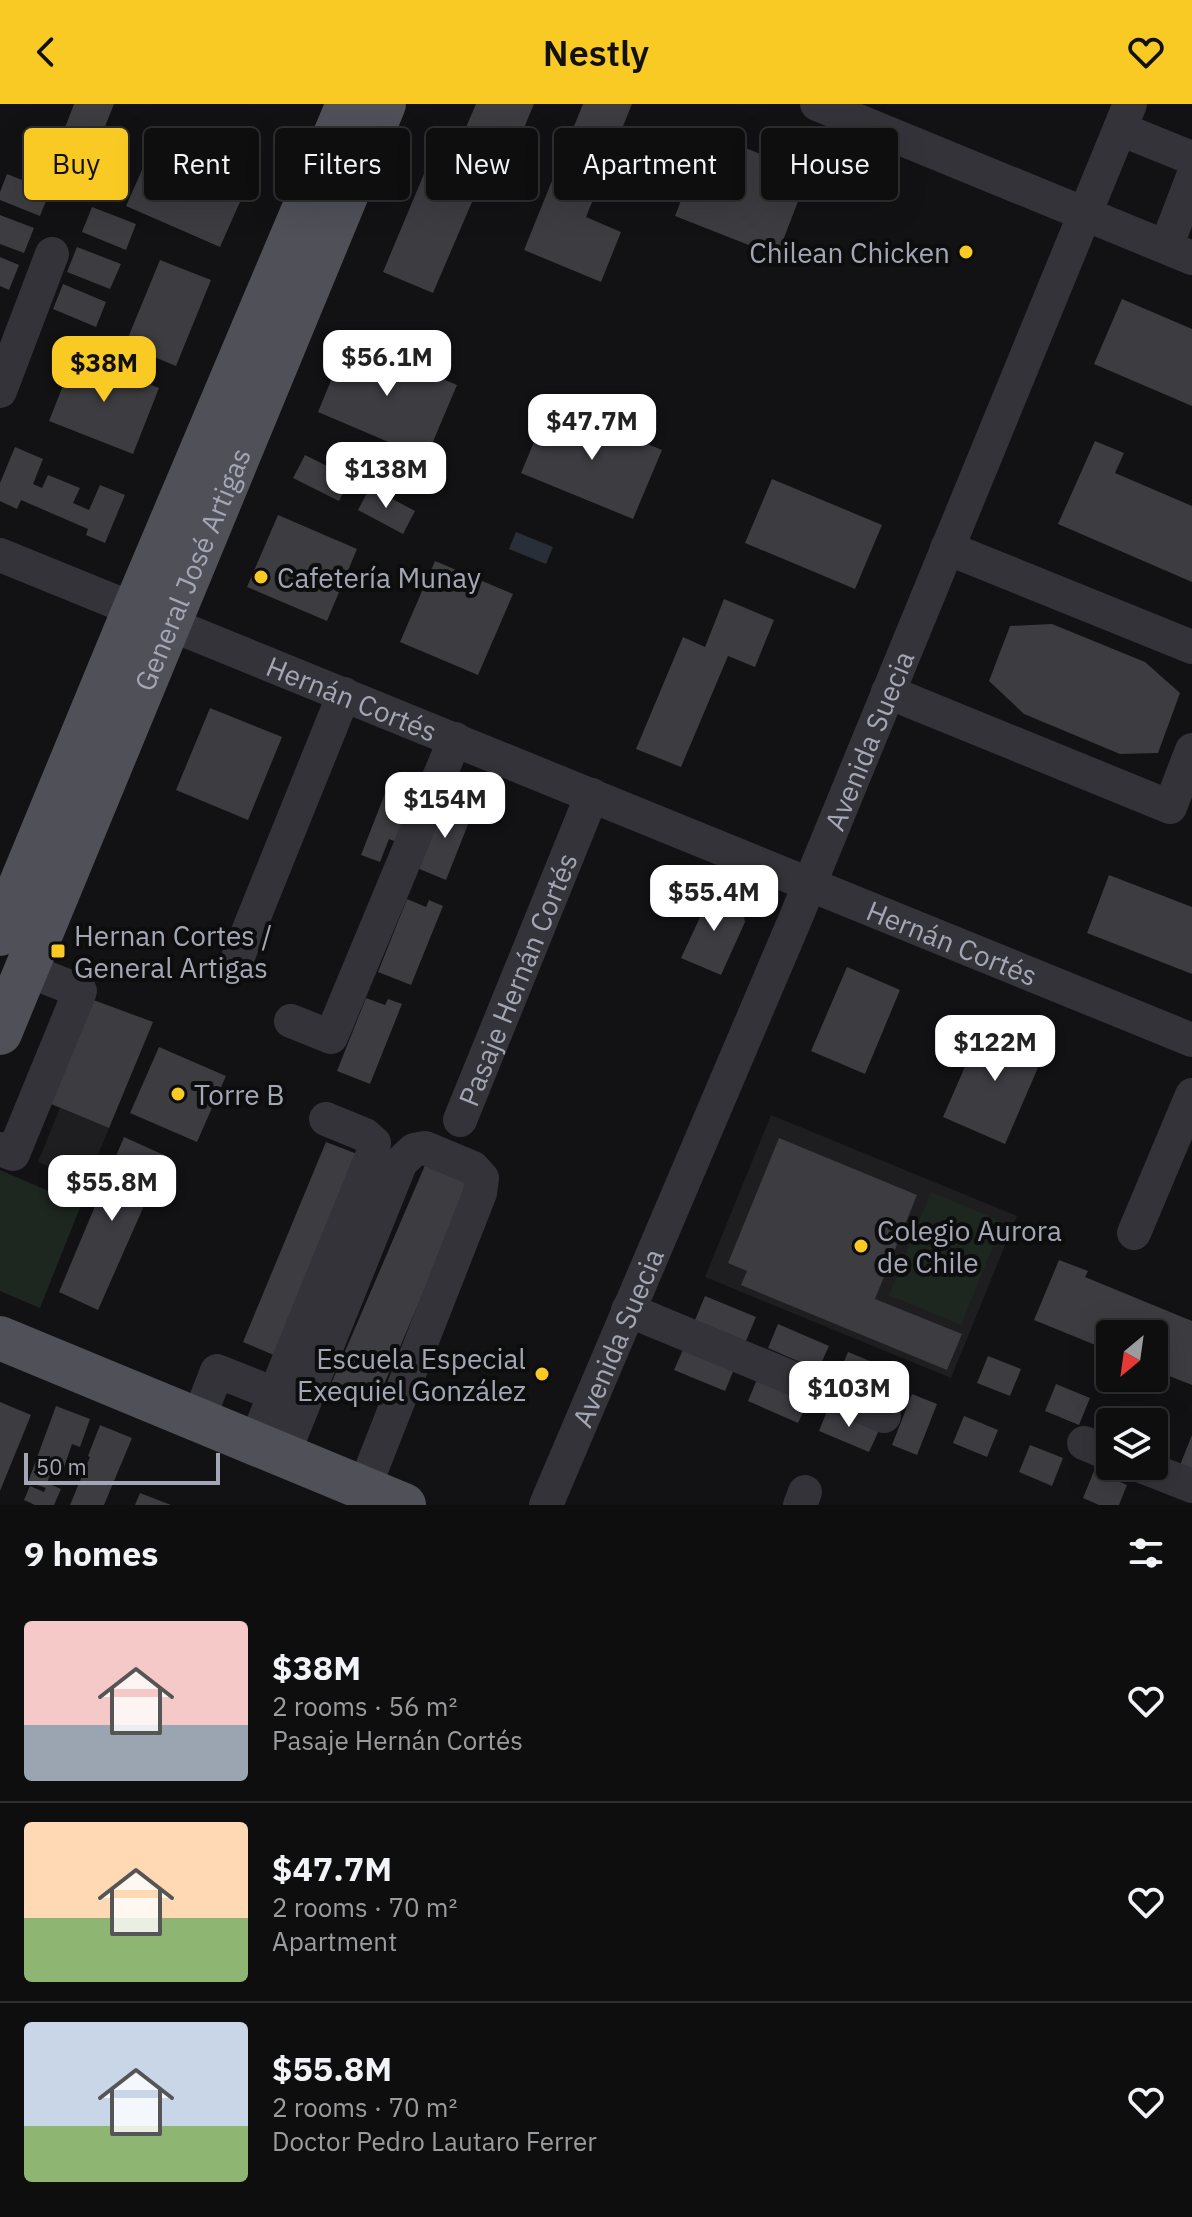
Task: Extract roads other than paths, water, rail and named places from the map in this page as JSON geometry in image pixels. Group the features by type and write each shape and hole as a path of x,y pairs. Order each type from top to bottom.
{"main road":[{"name":"General José Artigas","path":"0,1033 27,970 151,617 348,104"},
{"name":"General José Artigas","path":"0,934 151,617 384,104"},
{"path":"0,1338 404,1505"}],"street":[{"path":"817,104 1179,253 1192,179"},
{"path":"1125,116 1192,158"},
{"name":"Avenida Suecia","path":"546,1505 809,883 1125,116"},
{"path":"0,391 52,254"},
{"path":"947,548 1192,647"},
{"name":"Hernán Cortés","path":"0,555 1192,1040"},
{"path":"888,692 1170,807 1192,750"},
{"path":"239,954 344,694"},
{"path":"291,1021 331,1037 455,739"},
{"name":"Pasaje Hernán Cortés","path":"460,1120 592,795"},
{"path":"0,1149 13,1154 80,991 27,970"},
{"path":"1134,1233 1192,1095"},
{"path":"269,1449 275,1394 372,1156 374,1143 365,1135 326,1119"},
{"path":"269,1449 401,1162 414,1150 425,1148 473,1168 482,1178 480,1193 364,1488"},
{"path":"628,1310 884,1416"},
{"path":"198,1420 217,1371 275,1394"},
{"path":"1168,1477 1192,1486"}],"place":[{"name":"Chilean Chicken","path":"966,252"},
{"name":"Cafetería Munay","path":"261,577"},
{"name":"Hernan Cortes / General Artigas","path":"58,951"},
{"name":"Torre B","path":"178,1094"},
{"name":"Colegio Aurora de Chile","path":"861,1246"},
{"name":"Escuela Especial Exequiel González","path":"542,1374"}]}
